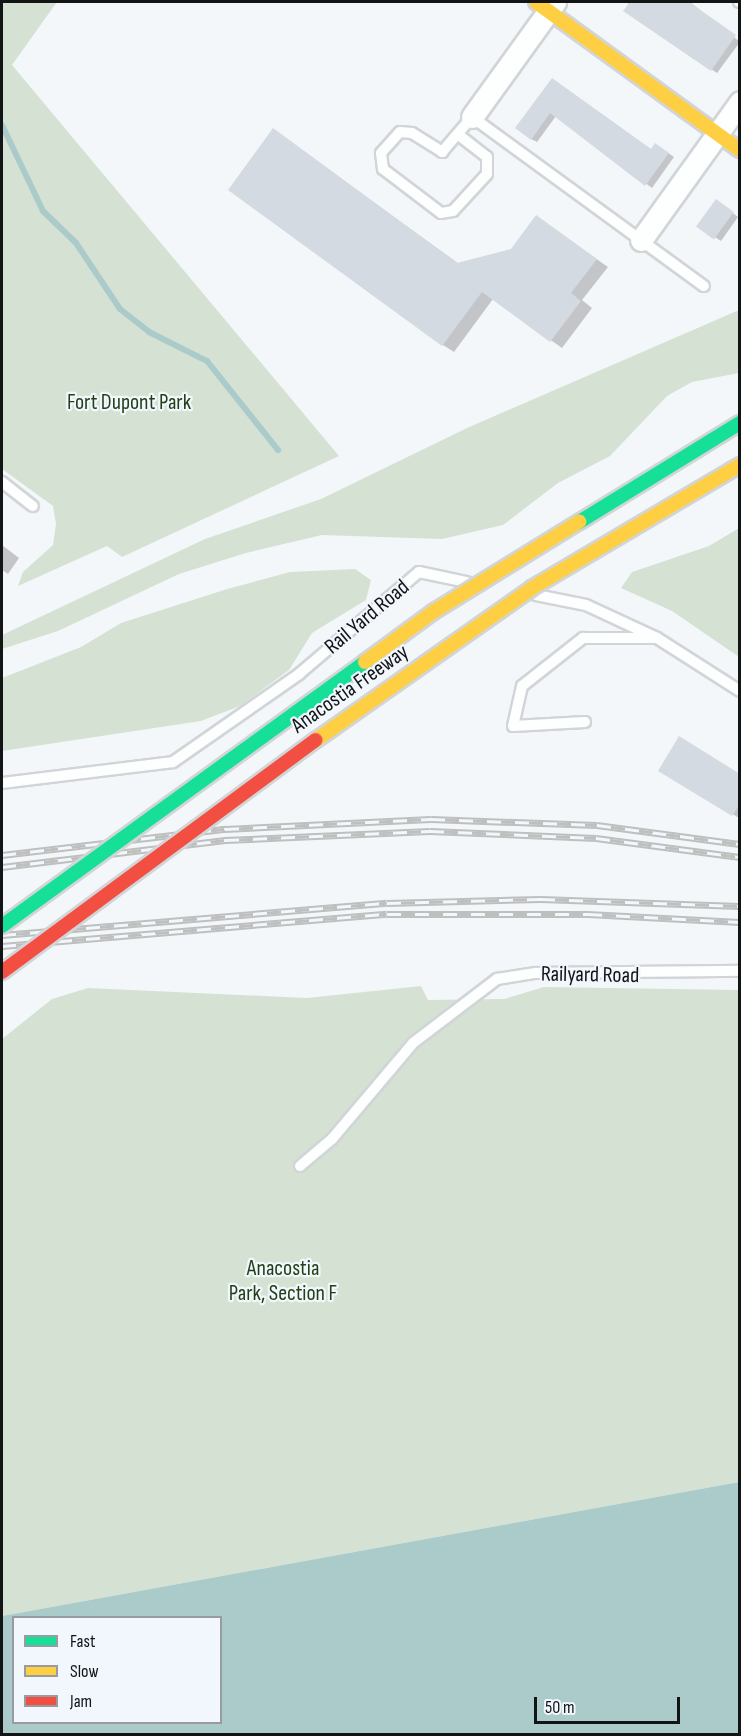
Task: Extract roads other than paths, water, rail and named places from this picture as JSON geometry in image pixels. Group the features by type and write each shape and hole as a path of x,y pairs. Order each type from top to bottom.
{"main road":[{"path":"546,5 740,150"},
{"name":"Anacostia Freeway","path":"2,926 433,612 740,423"},
{"name":"Anacostia Freeway","path":"2,972 361,706 532,588 740,465"}],"street":[{"path":"472,117 546,5"},
{"path":"641,240 740,102"}],"lane":[{"path":"460,136 487,157 487,174 453,211 441,213 383,169 381,153 400,132 412,133 442,152 460,136 472,117 704,286"},
{"path":"2,482 33,506"},
{"name":"Rail Yard Road","path":"2,783 173,762 299,674 419,572 586,605 657,638 740,691"},
{"path":"585,722 513,726 522,686 583,638 657,638"},
{"name":"Railyard Road","path":"300,1166 332,1139 413,1043 450,1010 497,980 536,973 674,976 740,971"}],"water":[{"path":"739,1482 739,1734 2,1734 2,1616"}],"waterway":[{"path":"2,125 43,211 76,243 120,309 149,332 207,361 278,450"}],"railway":[{"path":"2,855 225,829 431,819 597,825 740,844"},
{"path":"2,867 225,840 430,831 596,838 740,857"},
{"path":"2,935 387,903 541,899 740,906"},
{"path":"2,946 387,914 588,914 740,922"}],"park label":[{"name":"Fort Dupont Park","path":"129,403"},
{"name":"Anacostia Park, Section F","path":"283,1280"}]}
